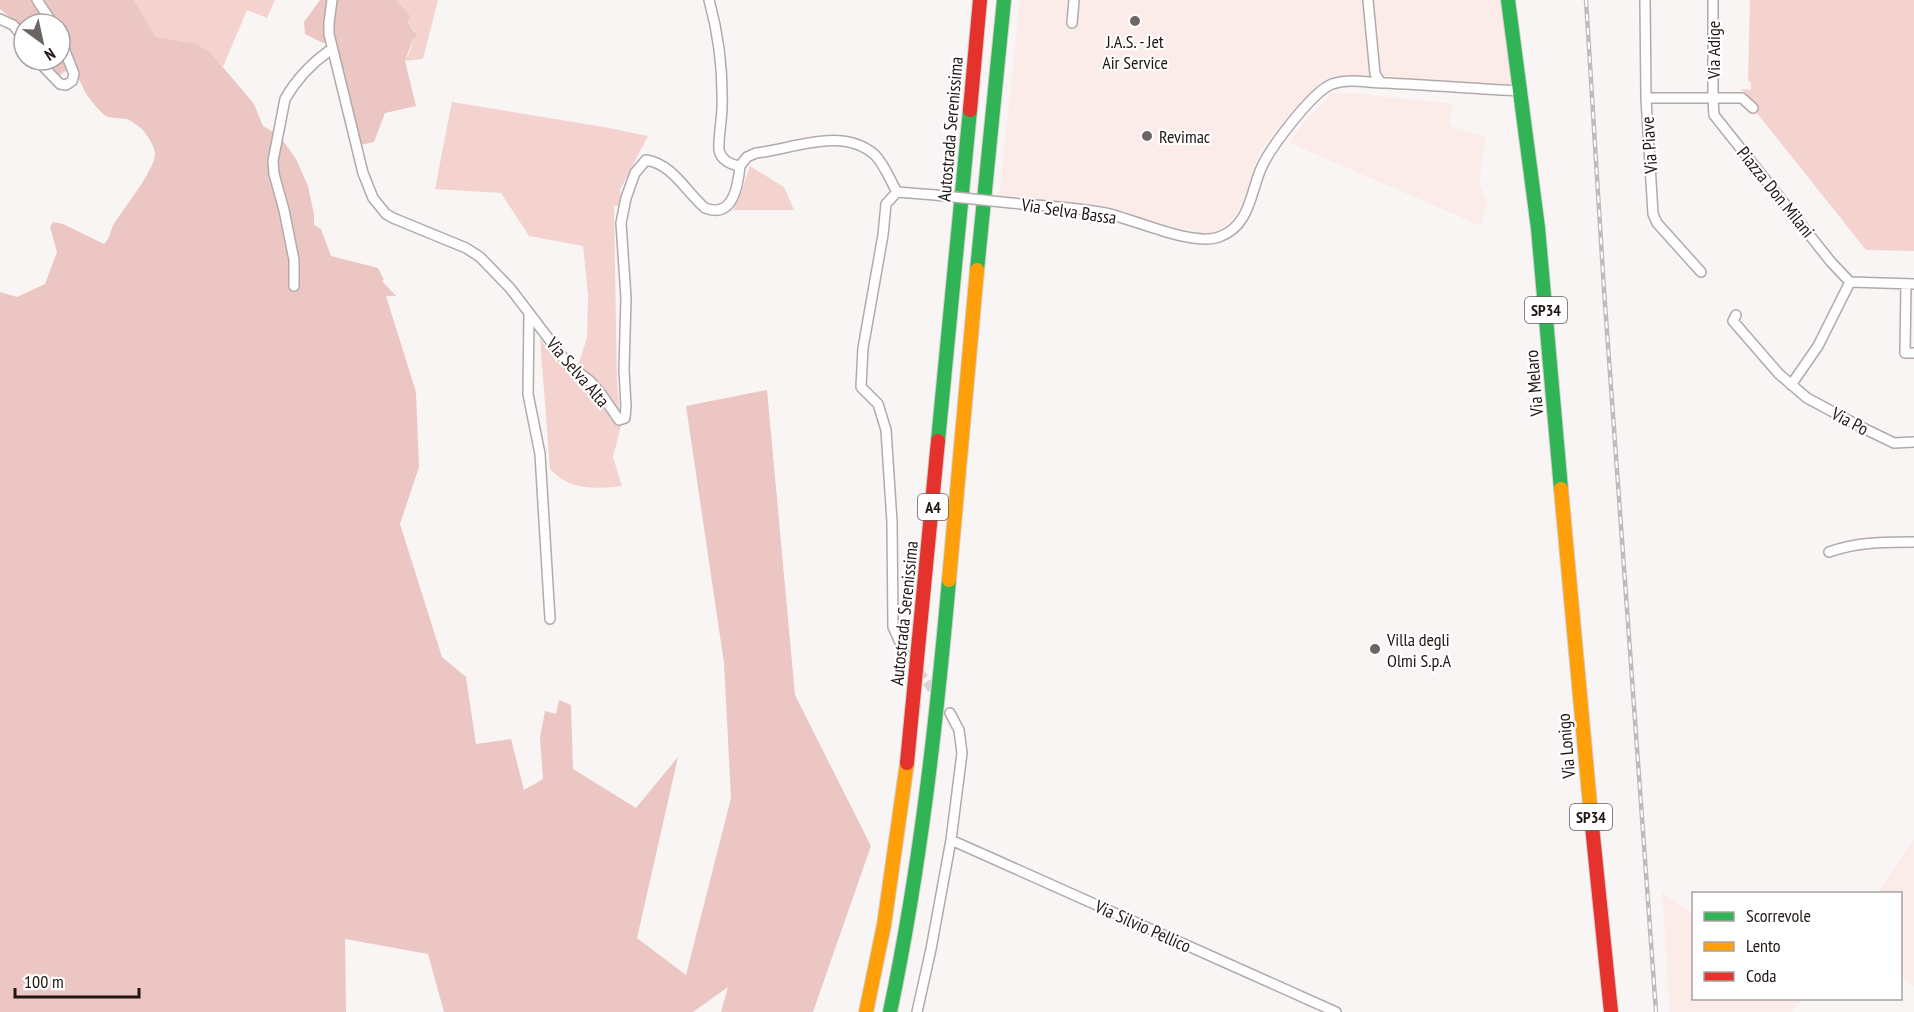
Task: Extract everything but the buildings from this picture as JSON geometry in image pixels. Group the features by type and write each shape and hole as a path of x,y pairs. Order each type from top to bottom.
{"main road":[{"name":"Autostrada Serenissima","path":"866,1012 884,925 905,786 980,0"},
{"name":"A4","path":"890,1012 907,931 928,794 943,655 975,279 1004,0"},
{"name":"Via Melaro","path":"1508,0 1538,228 1574,621"},
{"name":"Via Lonigo","path":"1574,621 1587,780 1611,1012"}],"street":[{"name":"Via Selva Alta","path":"332,0 329,23 333,52 363,173 370,193 378,205 386,214 402,223 466,248 480,257 510,288 572,368 607,400 613,414 619,420 624,419 626,406 624,370 626,298 621,223 626,198 635,173 646,159 654,161 668,169 705,208 721,211 726,209 731,200 740,166"},
{"path":"710,0 720,48 722,105 719,151 725,160 732,165 740,166 747,157 756,153 827,141 851,142 865,148 876,157 897,192 886,204 883,235 863,348 861,387 878,404 886,430 892,522 893,627 903,649"},
{"path":"1072,22 1074,0"},
{"path":"1368,0 1375,74 1381,83 1384,83"},
{"name":"Via Piave","path":"1646,0 1646,98 1653,214 1658,223 1701,272"},
{"name":"Via Adige","path":"1713,0 1713,99"},
{"path":"294,286 294,261 273,161 285,99 290,90 318,59 329,51 333,52"},
{"path":"48,72 60,84 66,85 72,81 74,74 72,69"},
{"name":"Via Selva Bassa","path":"897,192 1105,213 1207,240 1231,231 1240,223 1247,212 1261,169 1270,153 1306,104 1329,85 1345,81 1521,91"},
{"path":"1646,98 1742,98 1753,108"},
{"name":"Piazza Don Milani","path":"1713,99 1714,115 1850,282"},
{"path":"1791,385 1818,346 1850,282 1910,284 1905,353 1914,353"},
{"path":"529,314 528,394 540,454 550,619"},
{"name":"Via Po","path":"1736,315 1733,321 1779,374 1807,398 1894,443 1914,442"},
{"path":"1829,552 1866,542 1914,542"},
{"path":"917,1012 951,840 962,753 958,730 950,713"},
{"name":"Via Silvio Pellico","path":"951,840 1336,1012"}],"shaded area":[{"path":"0,0 134,0 156,37 196,44 211,53 254,104 263,126 279,135 296,159 308,186 314,225 321,229 331,256 378,268 384,280 382,281 396,296 386,296 416,392 419,467 400,524 442,657 466,677 476,744 511,739 524,790 543,779 540,737 545,711 556,714 559,700 571,705 573,769 636,808 678,757 637,938 686,975 731,798 724,663 686,406 767,390 795,695 871,846 813,1012 721,1012 728,987 693,1012 444,1012 428,954 345,939 346,1012 0,1012 0,292 17,297 45,284 57,252 50,227 53,222 63,224 104,244 114,224 145,179 155,153 152,143 142,129 128,120 104,115 89,98 80,81 70,72 72,72 72,12 12,12 12,19 0,9"},
{"path":"134,0 275,0 267,18 247,10 223,67 211,53 184,43 156,37"},
{"path":"320,0 396,0 410,15 408,23 417,35 413,39 405,61 416,106 385,113 374,142 356,146 330,41 323,43 305,34 304,22"},
{"path":"396,0 438,0 423,59 405,61 415,31 408,23 410,15"},
{"path":"1020,0 1508,0 1519,85 1433,83 1372,76 1352,76 1324,83 1299,105 1260,150 1242,205 1234,217 1218,232 1206,233 1180,228 1096,207 999,199"},
{"path":"1750,0 1914,0 1914,251 1866,250 1753,108 1755,107 1741,89 1751,90 1751,82 1748,81"},
{"path":"49,72 64,72 60,75"},
{"path":"1351,93 1453,104 1450,126 1486,137 1479,183 1487,202 1481,226 1290,143 1309,116 1333,94"},
{"path":"453,96 452,102 648,136 620,190 623,206 614,206 617,381 621,426 613,457 622,486 593,488 574,485 550,469 540,338 555,360 574,377 587,338 588,295 583,246 529,236 501,193 435,189"},
{"path":"750,166 784,187 794,210 733,210"},
{"path":"1914,839 1914,986 1902,978 1902,892 1879,892"},
{"path":"1662,892 1692,913 1692,1000 1800,1000 1792,1012 1670,1012"}],"tunnel":[{"path":"903,649 937,696"}],"railway":[{"path":"1586,0 1604,290 1656,1012"}],"traffic: fast":[{"path":"977,270 1004,0"},
{"path":"1508,0 1538,228 1561,489"},
{"path":"938,441 970,110"},
{"path":"890,1012 910,905 926,797 949,580"}],"traffic: slow":[{"path":"949,580 977,270"},
{"path":"1561,489 1591,816"},
{"path":"866,1012 884,925 907,763"}],"traffic: jam":[{"path":"970,110 980,0"},
{"path":"907,763 938,441"},
{"path":"1591,816 1611,1012"}],"place":[{"name":"J.A.S. - Jet Air Service","path":"1135,21"},
{"name":"Revimac","path":"1147,136"},
{"name":"Villa degli Olmi S.p.A","path":"1375,649"}]}
